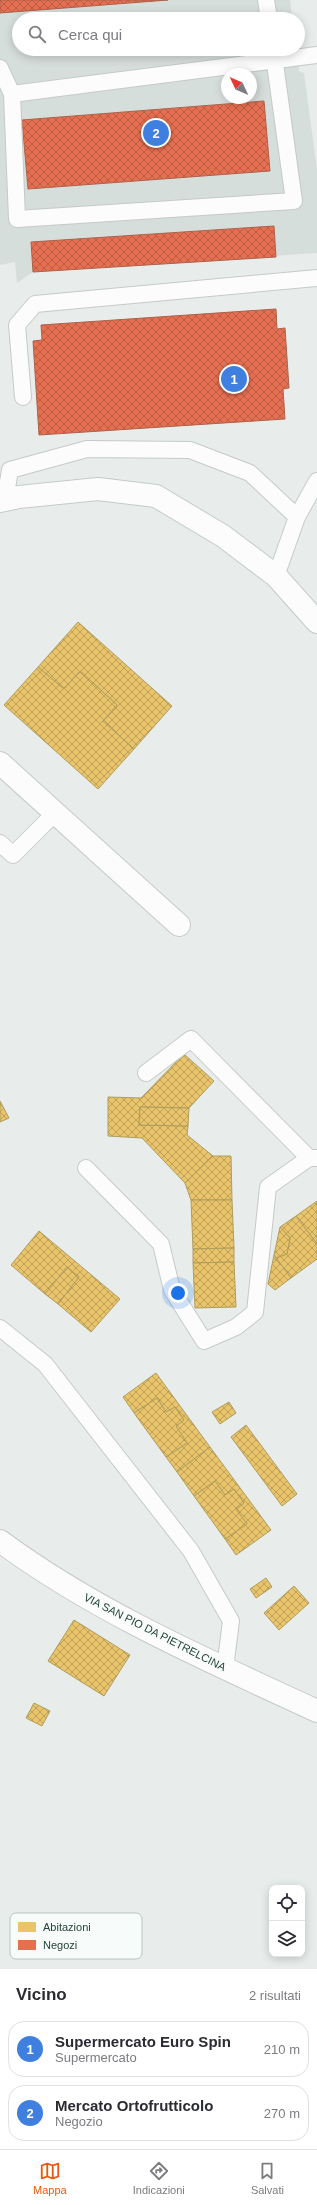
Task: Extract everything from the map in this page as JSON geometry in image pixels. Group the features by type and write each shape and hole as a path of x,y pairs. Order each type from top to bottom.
{"street":[{"path":"3,500 98,489 156,496 223,536 276,576 317,621"},
{"path":"0,763 179,925"},
{"name":"VIA SAN PIO DA PIETRELCINA","path":"0,1541 84,1596 225,1668 317,1710"}],"lane":[{"path":"266,0 268,12"},
{"path":"305,55 317,55"},
{"path":"12,94 267,56"},
{"path":"0,68 12,94 17,219 294,201 274,56"},
{"path":"23,397 18,325 35,304 317,278"},
{"path":"3,500 10,470 87,449 190,450 250,473 297,517"},
{"path":"276,576 297,517 317,481"},
{"path":"0,843 13,855 55,813"},
{"path":"86,1168 161,1244 172,1290 204,1341 236,1327 255,1312 268,1187 313,1158 191,1039 146,1073"},
{"path":"0,1328 45,1364 190,1551 230,1621 225,1668"}],"shaded area":[{"path":"0,0 290,0 291,12 12,12 12,56 298,56 299,71 304,73 317,169 317,253 33,272 17,283 15,262 0,265"}],"building: Abitazioni":[{"path":"78,622 172,706 134,749 103,721 117,705 80,671 64,689 38,667"},
{"path":"38,667 64,689 80,671 117,705 103,721 134,749 98,789 4,705"},
{"path":"184,1054 214,1081 189,1108 140,1107 139,1125 188,1126 187,1135 213,1156 185,1183 142,1138 108,1136 108,1097 141,1098"},
{"path":"0,1101 9,1118 0,1122"},
{"path":"140,1107 189,1108 188,1126 139,1125"},
{"path":"213,1156 231,1156 232,1200 191,1200 185,1183"},
{"path":"191,1200 232,1200 234,1248 193,1249"},
{"path":"317,1201 317,1244 296,1216"},
{"path":"296,1216 317,1244 317,1259 291,1278 276,1258 287,1254 290,1238 280,1227"},
{"path":"280,1227 290,1238 287,1254 276,1258 274,1255"},
{"path":"39,1231 120,1299 91,1332 58,1304 79,1277 67,1267 45,1294 11,1265"},
{"path":"234,1248 234,1262 193,1263 193,1249"},
{"path":"274,1255 291,1278 275,1290 268,1284"},
{"path":"234,1262 236,1307 195,1308 193,1263"},
{"path":"67,1267 79,1277 58,1304 45,1294"},
{"path":"156,1373 210,1447 177,1472 166,1457 187,1443 176,1426 184,1420 175,1407 166,1412 157,1398 134,1413 123,1397"},
{"path":"157,1398 166,1412 175,1407 184,1420 176,1426 187,1443 166,1457 134,1413"},
{"path":"229,1402 236,1413 220,1424 212,1412"},
{"path":"246,1425 297,1494 282,1506 231,1437"},
{"path":"210,1447 271,1530 236,1555 225,1539 247,1524 236,1509 244,1503 234,1489 225,1495 215,1481 194,1496 177,1472"},
{"path":"215,1481 225,1495 234,1489 244,1503 236,1509 247,1524 225,1539 194,1496"},
{"path":"266,1578 272,1587 256,1598 250,1589"},
{"path":"294,1586 309,1603 279,1630 264,1613"},
{"path":"74,1620 130,1655 104,1696 48,1661"},
{"path":"34,1703 50,1711 42,1726 26,1718"}],"building: Negozi":[{"path":"0,0 168,0 12,12 0,13"},
{"path":"264,101 270,171 28,189 22,120 226,104 257,104 257,102"},
{"path":"274,226 276,257 33,272 31,242"},
{"path":"276,309 277,329 285,328 289,388 283,389 285,419 39,435 33,341 42,340 41,325"}],"place":[{"name":"Mercato Ortofrutticolo","path":"156,133"},
{"name":"Supermercato Euro Spin","path":"234,379"}]}
